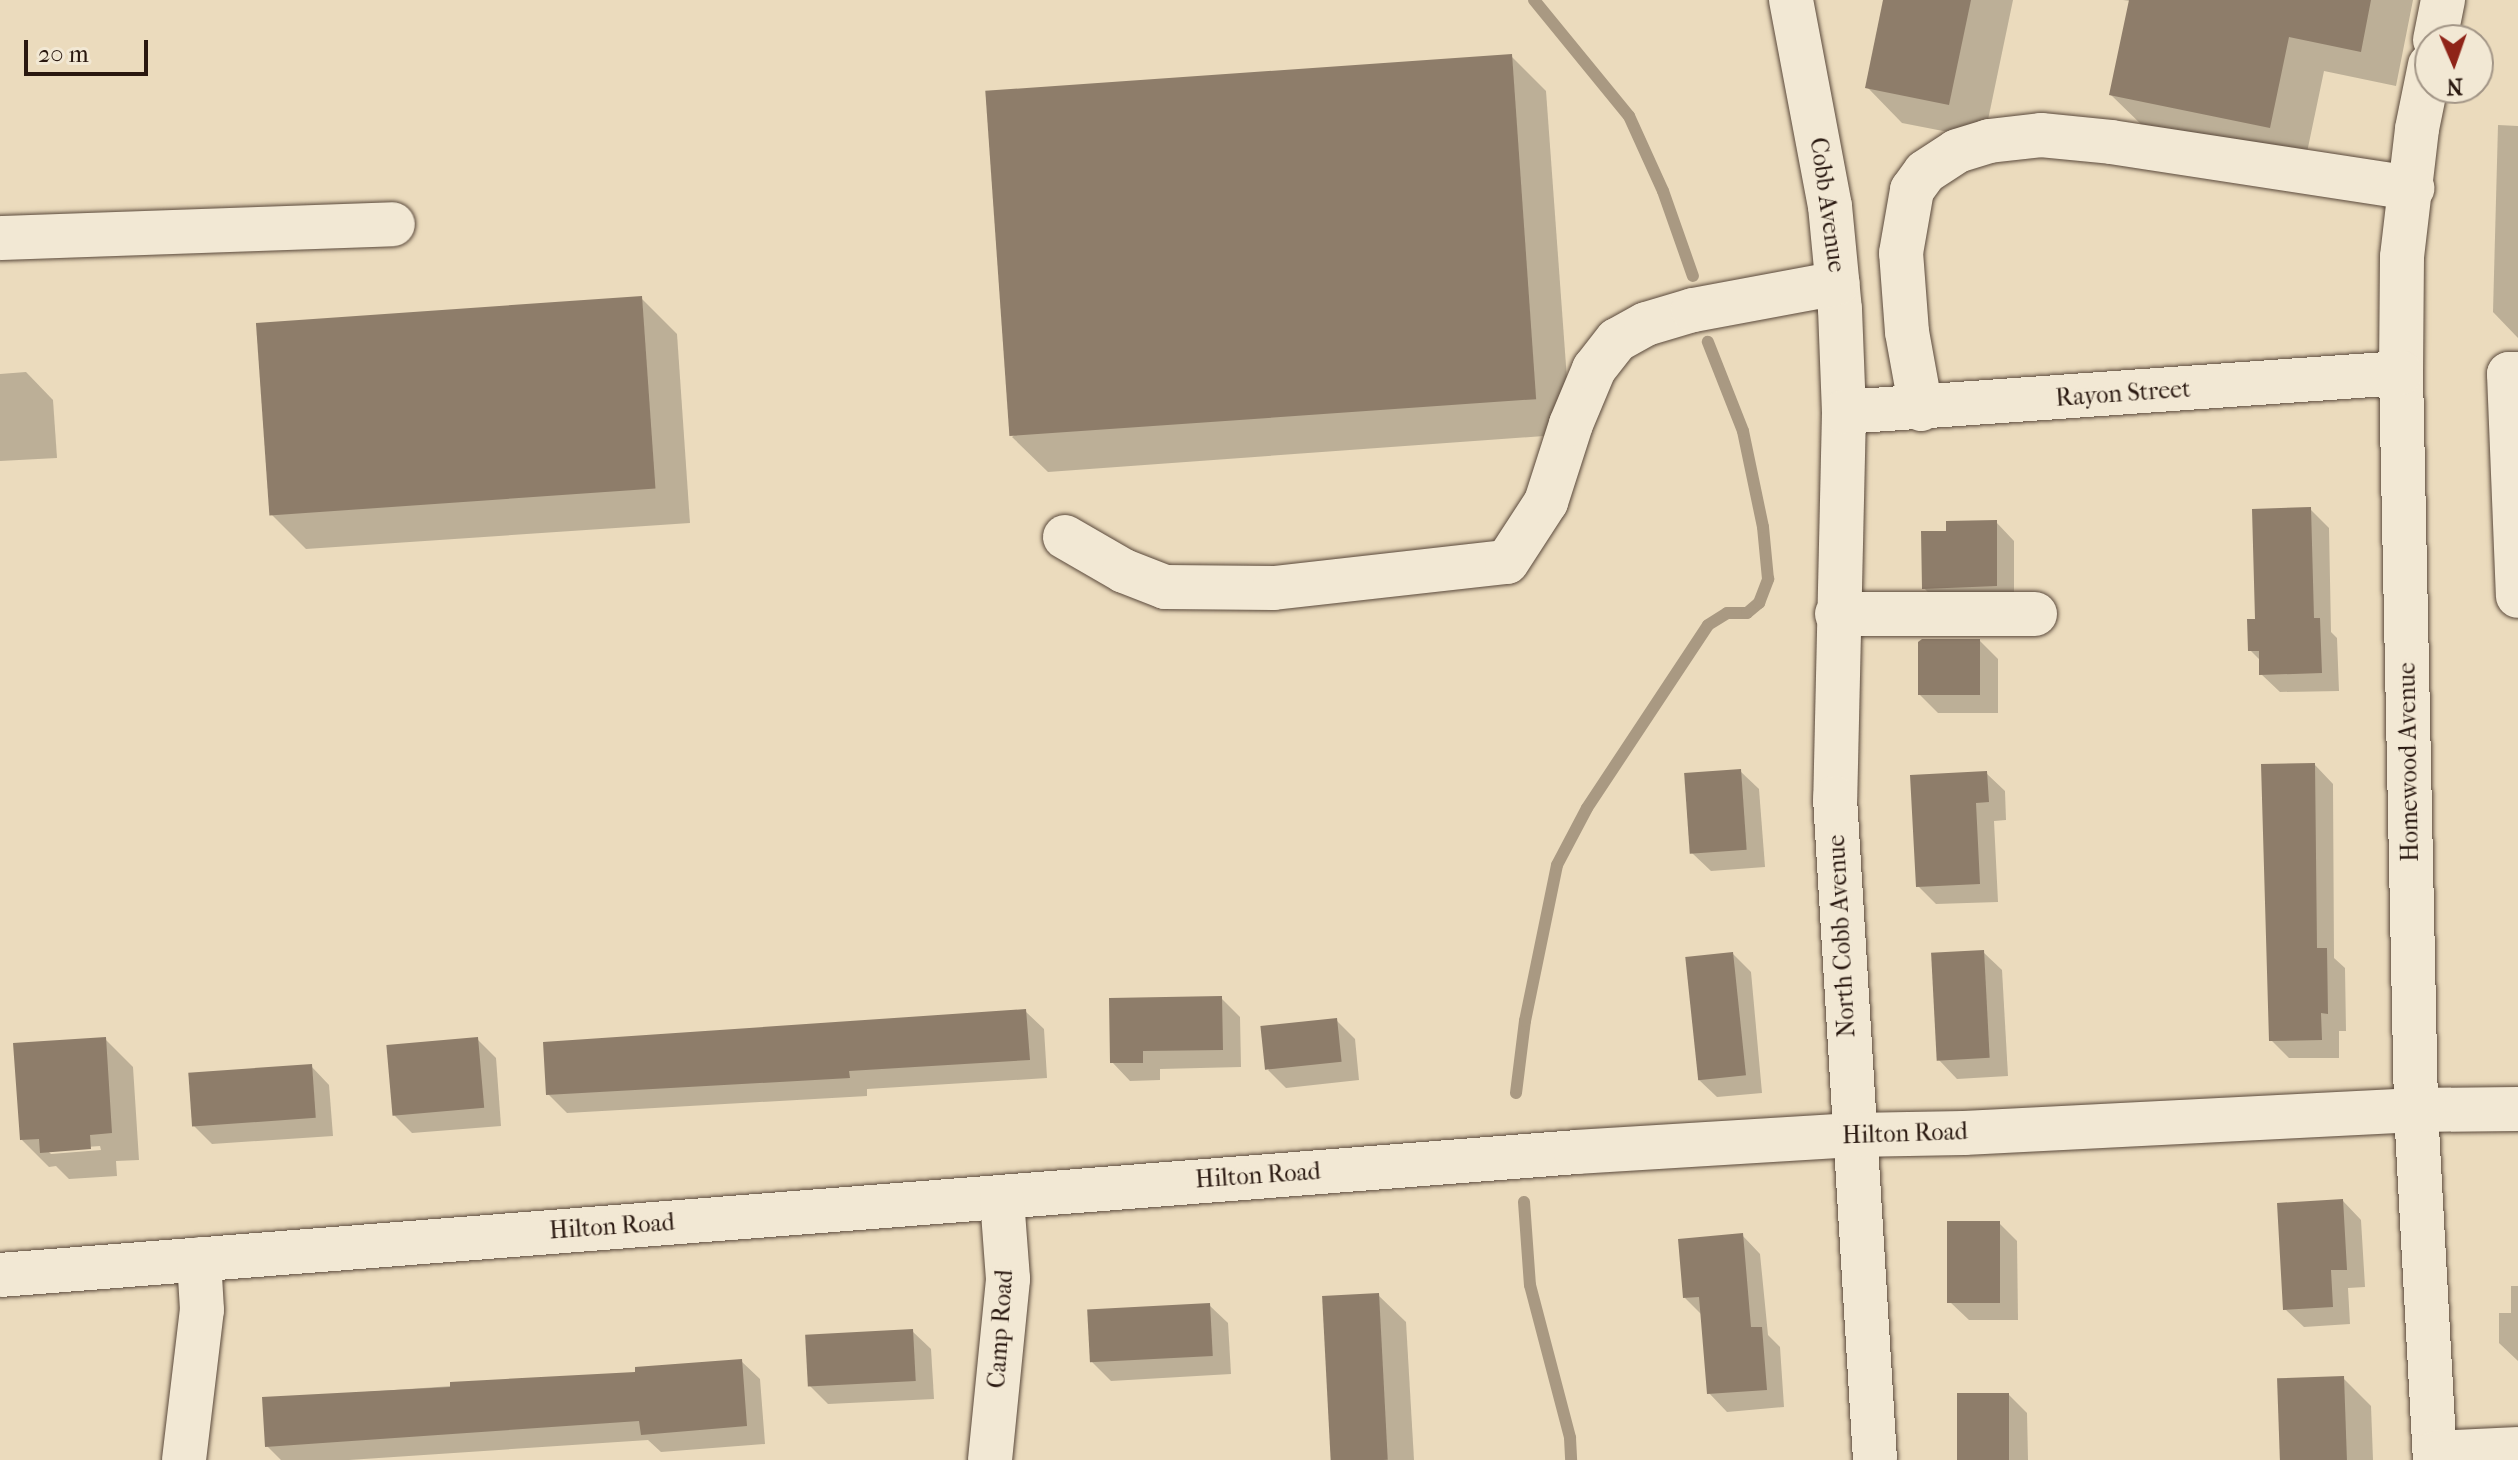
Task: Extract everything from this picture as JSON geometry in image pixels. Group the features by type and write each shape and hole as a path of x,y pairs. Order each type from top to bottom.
{"street":[{"name":"Cobb Avenue","path":"1791,0 1830,206 1838,283 1844,412"},
{"path":"2438,24 2443,0"},
{"name":"Homewood Avenue","path":"2422,104 2402,257 2401,373 2416,1110 2435,1457"},
{"path":"1921,409 1907,332 1901,253 1912,190 1925,172 1957,151 1989,141 2041,135 2111,142 2413,188"},
{"path":"0,238 393,224"},
{"path":"1065,537 1124,571 1165,587 1274,588 1507,562 1546,502 1571,424 1594,369 1617,340 1646,324 1693,310 1838,283"},
{"name":"Rayon Street","path":"1844,412 2401,373"},
{"path":"2518,374 2509,374 2518,596"},
{"name":"North Cobb Avenue","path":"1844,412 1835,798 1875,1460"},
{"path":"1837,614 2035,614"},
{"name":"Hilton Road","path":"0,1275 1561,1153 1853,1135 1964,1133 2416,1110 2518,1109"},
{"name":"Camp Road","path":"990,1460 1008,1279 1002,1199"},
{"path":"184,1460 202,1310 199,1259"},
{"path":"2435,1457 2518,1449"}],"building":[{"path":"1883,0 1971,0 1949,105 1865,88"},
{"path":"2129,0 2371,0 2361,52 2289,37 2270,128 2109,95"},
{"path":"1512,54 1536,399 1009,436 985,91"},
{"path":"642,296 655,489 269,516 256,323"},
{"path":"2311,507 2314,618 2320,618 2322,673 2259,675 2259,651 2248,651 2247,619 2255,619 2252,509"},
{"path":"1997,520 1997,586 1922,589 1921,531 1946,531 1946,521"},
{"path":"1922,639 1980,639 1980,695 1918,695 1918,642"},
{"path":"2315,763 2317,948 2327,948 2328,1014 2321,1013 2322,1040 2269,1041 2261,764"},
{"path":"1741,769 1747,850 1690,854 1684,773"},
{"path":"1987,771 1989,802 1976,803 1980,884 1916,887 1910,775"},
{"path":"1984,950 1990,1058 1937,1061 1931,953"},
{"path":"1733,952 1746,1075 1698,1080 1685,957"},
{"path":"1222,996 1223,1050 1143,1051 1143,1063 1110,1063 1109,998"},
{"path":"1026,1009 1030,1060 849,1071 850,1078 546,1095 543,1042"},
{"path":"1337,1018 1342,1062 1265,1070 1260,1026"},
{"path":"106,1037 112,1133 90,1135 91,1149 40,1153 39,1139 20,1140 13,1043"},
{"path":"478,1037 484,1108 393,1116 386,1045"},
{"path":"312,1064 316,1118 192,1127 188,1073"},
{"path":"2343,1199 2347,1270 2331,1270 2333,1307 2283,1310 2277,1203"},
{"path":"1947,1221 2000,1221 2000,1303 1947,1303"},
{"path":"1743,1233 1751,1327 1762,1327 1767,1390 1707,1394 1699,1297 1683,1298 1678,1239"},
{"path":"1379,1293 1388,1460 1331,1460 1322,1296"},
{"path":"1210,1303 1213,1356 1090,1362 1087,1309"},
{"path":"913,1329 916,1381 808,1387 805,1335"},
{"path":"742,1359 747,1426 641,1435 639,1421 265,1447 262,1397 450,1387 450,1382 635,1372 635,1367"},
{"path":"2344,1376 2347,1460 2280,1460 2277,1378"},
{"path":"1957,1393 2009,1393 2009,1460 1957,1460"}],"waterway":[{"path":"1534,0 1629,116 1663,191 1693,276"},
{"path":"1516,1093 1525,1021 1557,865 1587,808 1708,625 1727,613 1747,613 1759,603 1768,579 1763,527 1743,431 1708,342"},
{"path":"1524,1202 1530,1285 1570,1438 1571,1460"}]}
